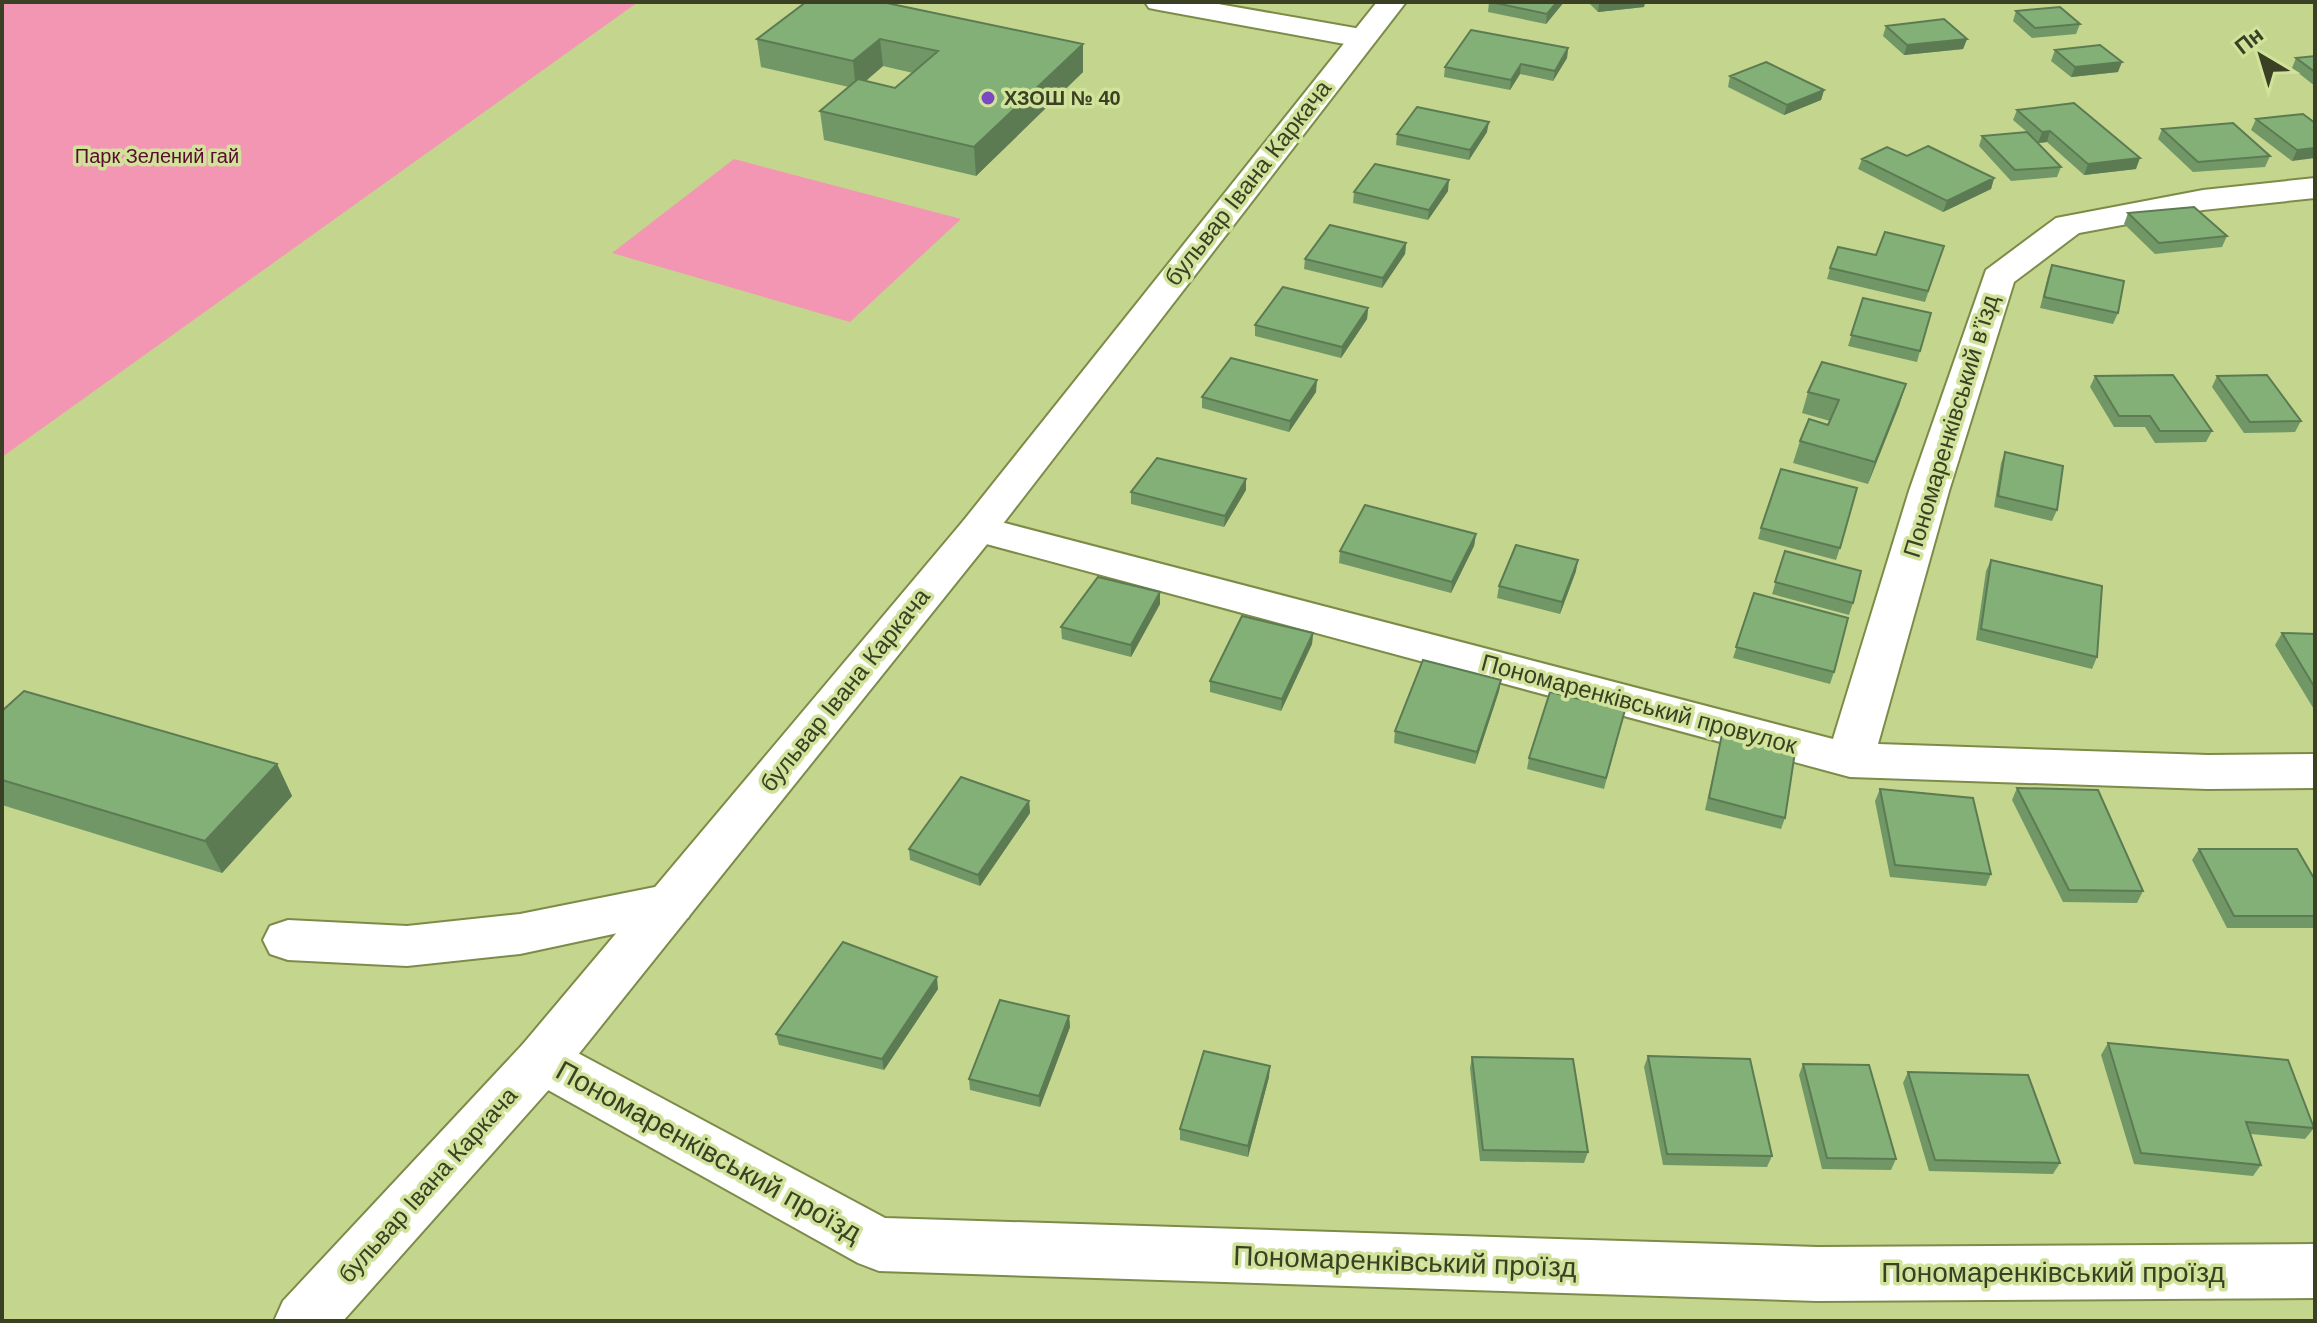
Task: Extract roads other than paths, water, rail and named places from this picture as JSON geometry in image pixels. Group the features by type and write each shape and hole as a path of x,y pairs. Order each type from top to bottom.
{"street":[{"path":"1159,2 1361,38"},
{"name":"бульвар Івана Каркача","path":"304,1321 542,1060 978,529 1392,2"},
{"name":"Пономаренківський в’їзд","path":"1850,760 1929,491 1998,277 2068,225 2203,200 2315,188"},
{"name":"Пономаренківський провулок","path":"978,529 1850,760 2208,772 2315,771"},
{"path":"288,940 407,946 520,934 670,904"},
{"name":"Пономаренківський проїзд","path":"542,1060 879,1244 1817,1274 2315,1271"}],"place":[{"name":"ХЗОШ № 40","path":"988,98"}],"park label":[{"name":"Парк Зелений гай","path":"157,156"}]}
